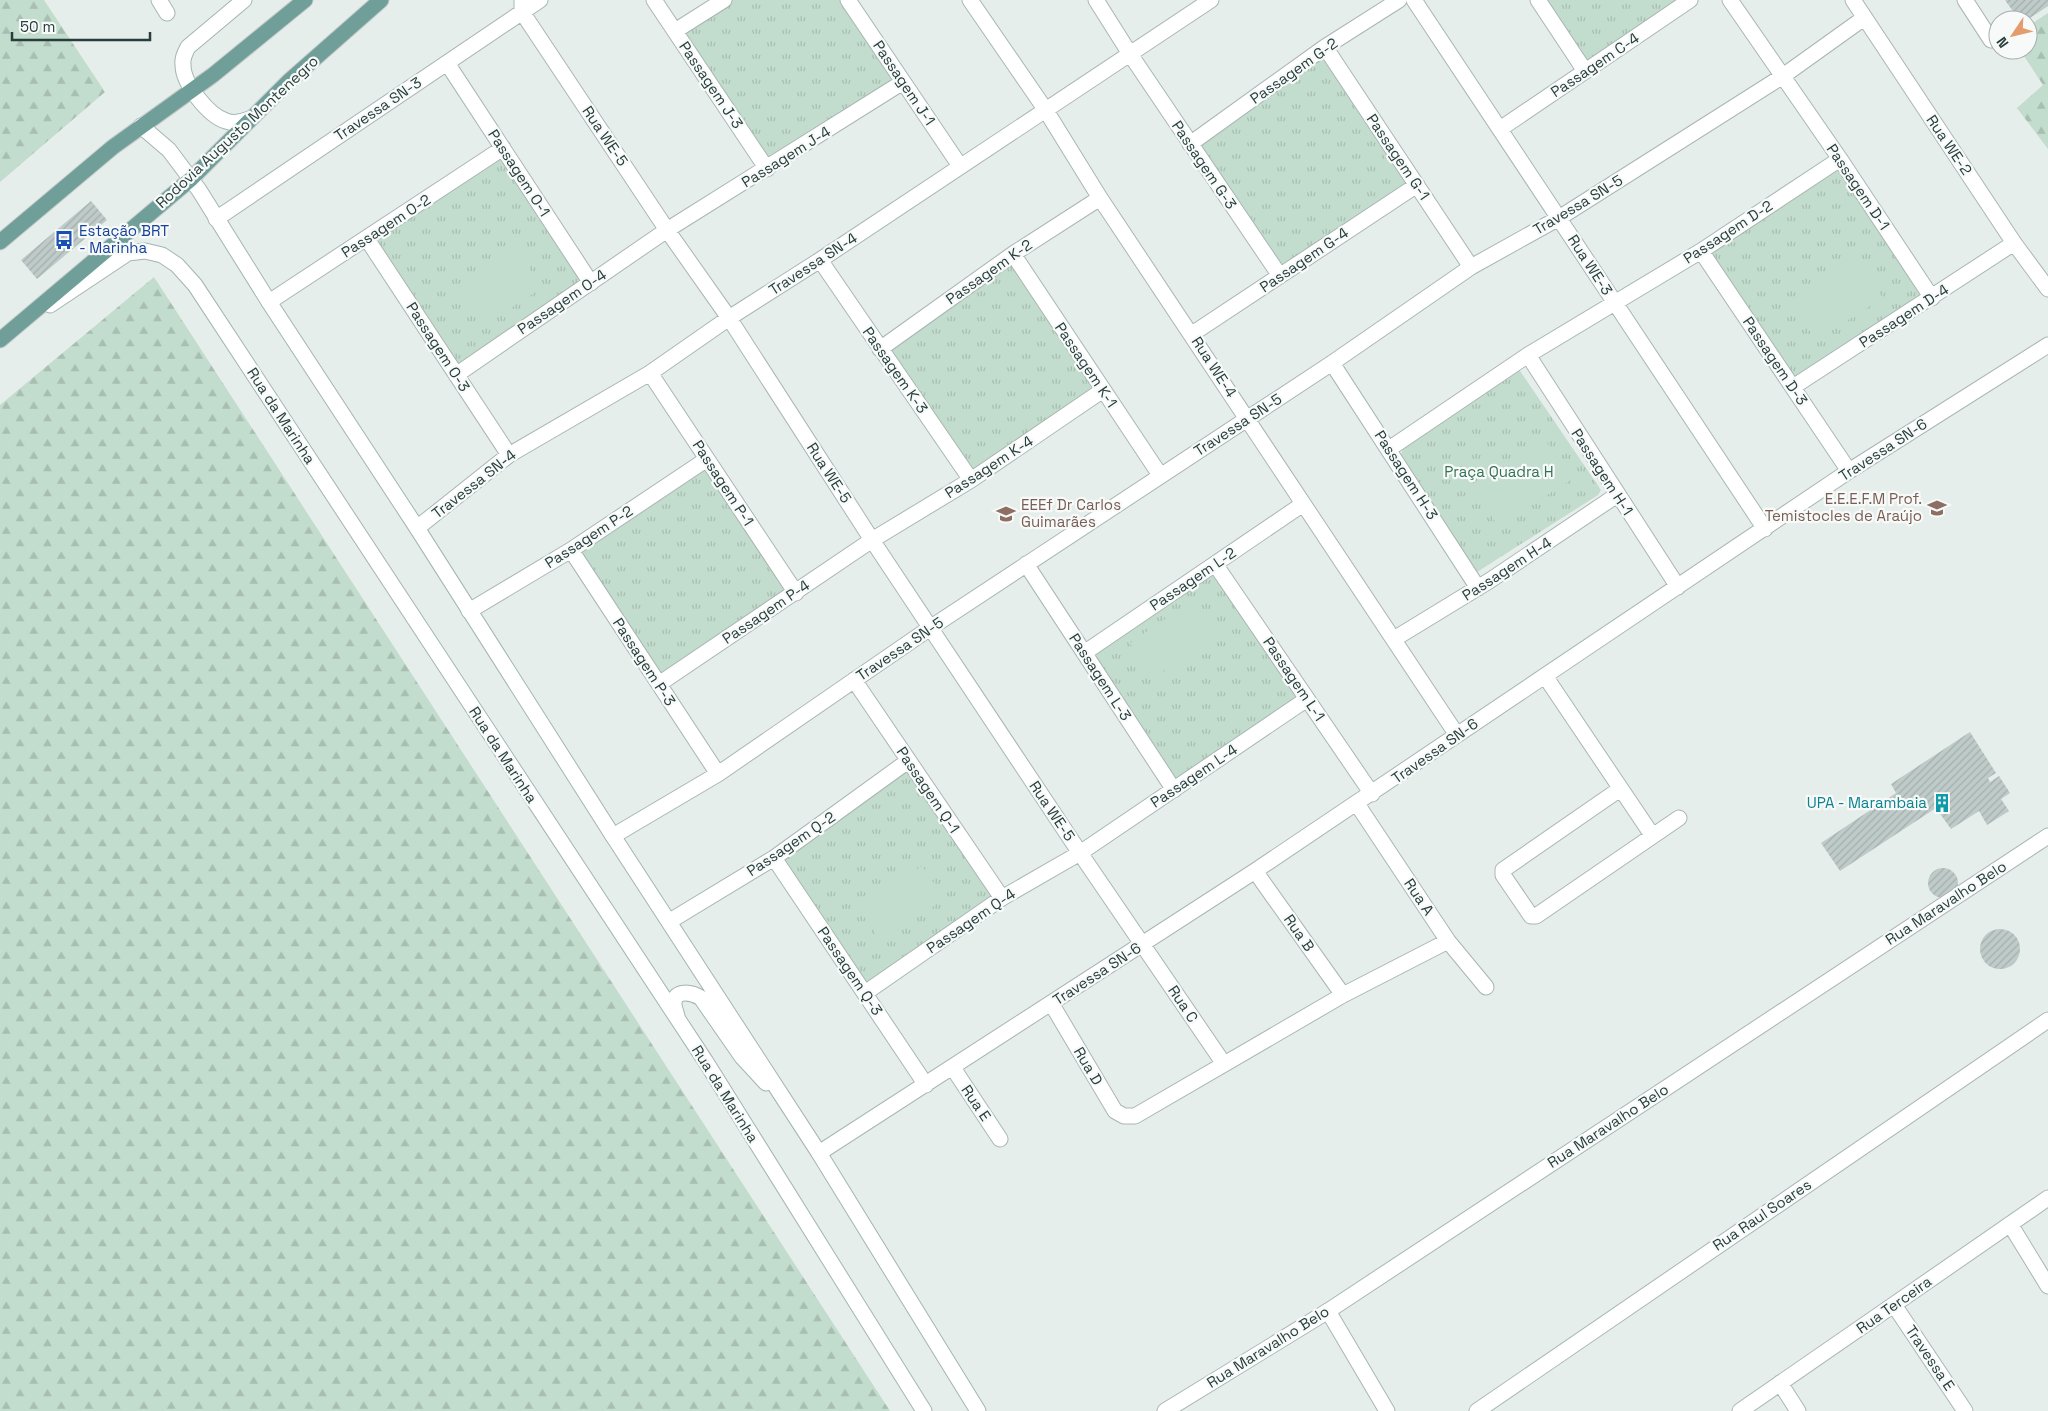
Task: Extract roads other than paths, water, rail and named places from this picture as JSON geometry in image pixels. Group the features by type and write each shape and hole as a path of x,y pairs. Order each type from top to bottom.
{"main road":[{"path":"0,242 112,147 193,90 306,0"},
{"name":"Rodovia Augusto Montenegro","path":"0,340 191,179 288,82 382,0"}],"street":[{"path":"158,0 167,13"},
{"path":"244,0 188,47 183,56 183,66 188,83 214,114 225,121 236,122 249,119"},
{"name":"Travessa SN-3","path":"216,219 447,63 522,6 540,0"},
{"name":"Passagem J-3","path":"654,0 767,169"},
{"path":"675,31 724,0"},
{"name":"Passagem J-1","path":"848,0 960,166"},
{"name":"Rua WE-4","path":"970,0 1045,109 1100,198 1457,735"},
{"name":"Passagem G-3","path":"1096,0 1130,54 1280,276"},
{"name":"Travessa SN-4","path":"417,528 509,454 650,373 729,318 820,260 1211,0"},
{"name":"Passagem G-2","path":"1190,144 1325,48 1399,0"},
{"name":"Rua WE-3","path":"1414,0 1765,529"},
{"path":"1538,0 1585,71"},
{"name":"Passagem C-4","path":"1500,129 1690,0"},
{"name":"Passagem D-1","path":"1730,0 1840,159 1932,298"},
{"name":"Rua WE-2","path":"1853,0 2014,244 2048,289"},
{"path":"1965,0 1988,35"},
{"name":"Rua WE-5","path":"522,6 667,230 729,318 930,628 1142,944"},
{"name":"Travessa SN-5","path":"613,836 718,774 930,628 1332,363 1471,267 1559,218 1783,76 1864,18"},
{"name":"Passagem G-1","path":"1325,48 1471,267"},
{"name":"Passagem O-1","path":"447,63 591,283"},
{"name":"Passagem J-4","path":"667,230 903,82"},
{"path":"141,126 169,150 191,179 819,1153 978,1411"},
{"name":"Passagem O-2","path":"269,302 503,148"},
{"name":"Passagem D-2","path":"1389,449 1528,355 1701,250 1840,159"},
{"name":"Passagem G-4","path":"1192,334 1417,185"},
{"name":"Passagem K-2","path":"880,349 1013,254 1100,198"},
{"name":"Passagem O-4","path":"456,375 667,230"},
{"name":"Passagem O-3","path":"367,239 509,454"},
{"name":"Passagem D-4","path":"1793,387 2014,244"},
{"name":"Rua da Marinha","path":"13,329 128,253 145,250 162,255 177,265 195,285 678,1020 924,1411"},
{"name":"Passagem D-3","path":"1701,250 1849,471"},
{"name":"Passagem K-1","path":"1013,254 1160,475"},
{"name":"Passagem K-3","path":"820,260 971,480"},
{"name":"Travessa SN-6","path":"819,1153 1256,871 1849,471 2048,345"},
{"name":"Passagem H-1","path":"1528,355 1678,588"},
{"name":"Passagem H-3","path":"1332,363 1478,588"},
{"name":"Passagem P-1","path":"650,373 796,593"},
{"name":"Passagem K-4","path":"872,540 971,480 1103,390"},
{"name":"Passagem P-2","path":"469,611 571,550 707,459"},
{"name":"Passagem H-4","path":"1394,639 1478,588 1617,495"},
{"name":"Passagem L-2","path":"1084,652 1303,504"},
{"name":"Passagem P-4","path":"659,684 872,540"},
{"name":"Passagem P-3","path":"571,550 718,774"},
{"name":"Passagem L-3","path":"1026,564 1174,790"},
{"name":"Passagem L-1","path":"1216,564 1372,794"},
{"path":"1545,676 1652,835"},
{"name":"Passagem Q-1","path":"854,680 1002,898"},
{"name":"Passagem L-4","path":"1080,854 1307,699"},
{"name":"Passagem Q-2","path":"670,921 774,858 908,760"},
{"path":"1620,788 1503,870 1502,875 1531,916 1536,916 1679,818"},
{"name":"Rua A","path":"1357,804 1448,941 1486,987"},
{"name":"Rua Maravalho Belo","path":"1165,1411 1328,1311 2048,836"},
{"name":"Passagem Q-4","path":"865,993 1002,898 1080,854"},
{"name":"Passagem Q-3","path":"774,858 926,1085"},
{"name":"Rua B","path":"1256,871 1343,995"},
{"path":"1224,1064 1343,995 1448,941"},
{"name":"Rua C","path":"1142,944 1224,1064"},
{"path":"678,1020 674,1004 682,993 691,992 700,998 742,1057 795,1116"},
{"name":"Rua D","path":"1051,1003 1115,1111 1124,1116 1135,1116 1224,1064"},
{"name":"Rua Raul Soares","path":"1485,1409 2048,1020"},
{"name":"Rua E","path":"952,1068 1000,1139"},
{"name":"Rua Terceira","path":"1740,1411 2048,1198"},
{"path":"2010,1224 2048,1286"},
{"name":"Travessa E","path":"1894,1305 1965,1411"},
{"path":"1328,1311 1387,1411"},
{"path":"1780,1383 1798,1411"}],"place":[{"name":"Estação BRT - Marinha","path":"64,240"},
{"name":"E.E.E.F.M Prof. Temistocles de Araújo","path":"1937,508"},
{"name":"EEEf Dr Carlos Guimarães","path":"1006,514"},
{"name":"UPA - Marambaia","path":"1942,803"}],"park label":[{"name":"Praça Quadra H","path":"1499,472"}]}
